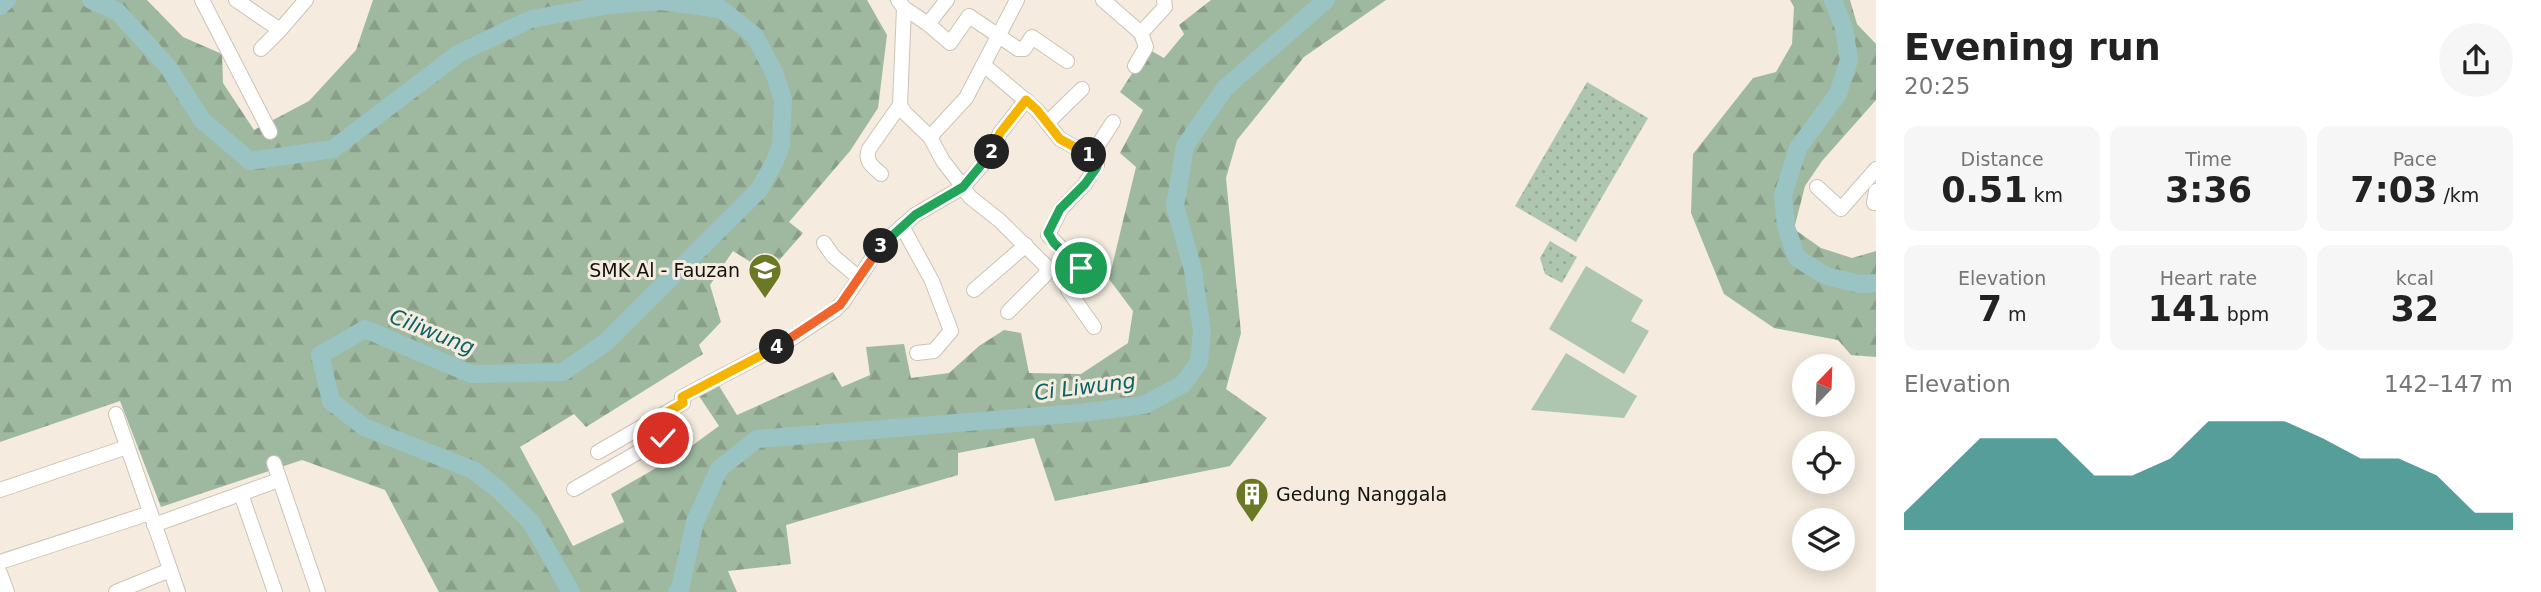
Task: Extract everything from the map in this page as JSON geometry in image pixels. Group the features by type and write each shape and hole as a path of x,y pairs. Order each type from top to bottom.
{"street":[{"path":"236,0 280,30"},
{"path":"261,49 306,0"},
{"path":"928,23 947,0"},
{"path":"930,136 966,98 1017,0"},
{"path":"1102,0 1144,40"},
{"path":"1135,66 1144,40 1168,2"},
{"path":"209,3 270,132"},
{"path":"901,4 950,43 969,16 998,38 1022,50 1032,37 1068,61"},
{"path":"901,4 900,105 930,136 943,161 970,197 1045,265 1047,271 1008,312"},
{"path":"985,66 1026,100 1060,139 1091,156 1097,167 1085,184 1060,209 1048,235 1081,268 1069,290 1094,327"},
{"path":"1047,123 1082,89"},
{"path":"598,452 683,403 682,397 785,343 828,315 843,302 881,245 915,215 963,187 990,156 1000,133 1026,100"},
{"path":"881,174 868,162 866,156 900,105"},
{"path":"1091,156 1113,122"},
{"path":"1816,187 1841,209 1876,169"},
{"path":"902,226 932,281 951,331 934,351 916,353"},
{"path":"824,243 833,256 859,278"},
{"path":"974,290 1026,245"},
{"path":"116,414 178,592"},
{"path":"574,489 663,438 654,420"},
{"path":"0,490 127,447"},
{"path":"274,463 318,592"},
{"path":"0,562 241,494 279,480"},
{"path":"241,494 275,592"},
{"path":"116,592 170,570"},
{"path":"0,573 7,592"}],"green space":[{"path":"0,0 147,0 183,37 222,54 223,83 254,130 309,101 356,50 373,0 867,0 887,35 878,108 850,151 789,222 803,233 768,273 733,251 710,285 721,322 699,345 703,354 586,427 574,414 520,447 573,546 624,522 611,494 682,453 719,426 697,393 716,381 737,415 833,372 842,387 870,375 866,347 904,344 911,378 949,373 979,346 1004,330 1021,333 1029,373 1081,374 1128,343 1133,311 1109,279 1136,167 1120,153 1143,110 1120,92 1148,49 1164,58 1184,34 1179,25 1211,0 1386,0 1304,57 1237,140 1226,178 1241,333 1226,389 1267,418 1230,466 1055,501 1034,438 958,453 958,475 786,525 791,564 728,571 737,592 439,592 385,490 302,460 161,507 120,401 0,442"},
{"path":"1790,0 1850,0 1857,24 1876,44 1876,100 1822,161 1805,186 1794,229 1821,248 1852,258 1876,251 1876,357 1850,354 1838,340 1774,328 1724,294 1691,213 1693,154 1753,78 1776,72 1792,44 1794,7"},
{"path":"1587,82 1648,118 1576,242 1515,206"},
{"path":"1550,241 1577,257 1562,283 1545,274 1540,258"},
{"path":"1586,266 1643,300 1631,321 1649,331 1624,374 1549,329"},
{"path":"1566,353 1637,396 1624,418 1531,410"}],"waterway":[{"name":"Ciliwung","path":"0,6 7,0"},
{"name":"Ciliwung","path":"91,0 118,12 168,67 202,120 250,161 333,149 458,54 531,19 609,5 660,1 721,9 754,35 774,72 783,100 781,145 775,161 759,190 606,342 563,372 471,374 365,329 320,355 331,401 364,427 473,470 499,490 531,522 571,592"},
{"name":"Ci Liwung","path":"677,592 680,589 695,522 719,469 757,439 1080,413 1144,405 1183,384 1199,362 1202,332 1193,270 1175,206 1185,146 1225,88 1326,0"},
{"name":"Ci Liwung","path":"1833,0 1844,28 1849,60 1838,94 1798,148 1783,195 1786,227 1797,258 1826,276 1860,284 1876,283"}],"place":[{"name":"SMK Al - Fauzan","path":"765,300"},
{"name":"Gedung Nanggala","path":"1252,524"}],"route":[{"path":"663,438 654,420 683,403 682,397 785,343 835,310 881,245 915,215 963,187 990,156 998,136 1026,100 1060,139 1091,156 1097,165 1091,177 1060,209 1048,233 1054,243 1081,268"}]}
